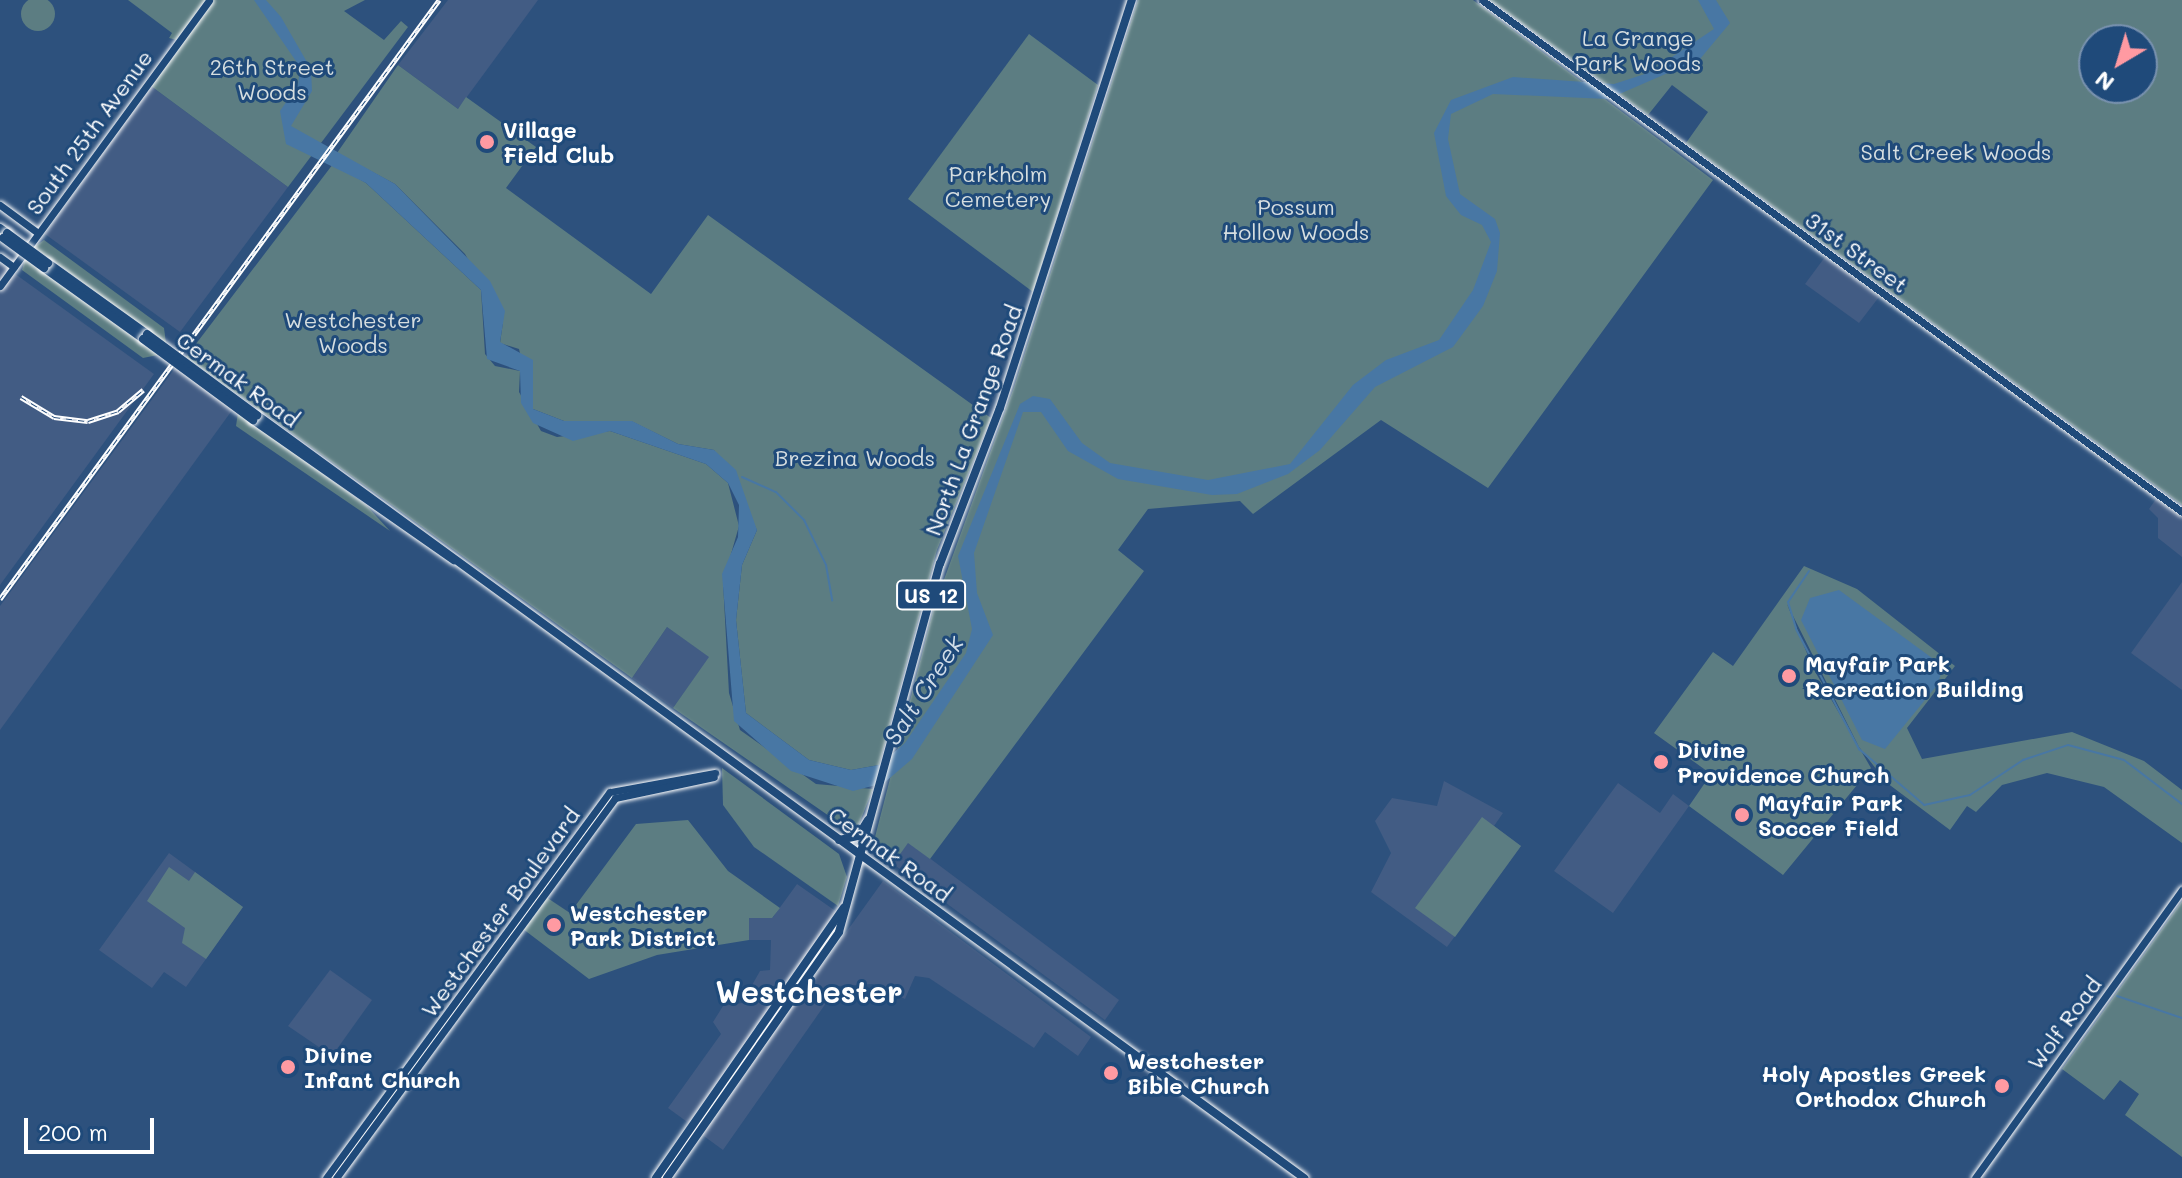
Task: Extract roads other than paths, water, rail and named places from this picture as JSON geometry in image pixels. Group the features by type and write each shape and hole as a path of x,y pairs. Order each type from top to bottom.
{"main road":[{"name":"North La Grange Road","path":"862,856 940,564 1000,408 1132,0"},
{"name":"Cermak Road","path":"2,234 1304,1178"},
{"path":"839,840 858,836 877,801"},
{"name":"US 12","path":"667,1178 831,946 862,856"},
{"name":"US 12","path":"656,1178 845,907"}],"street":[{"name":"South 25th Avenue","path":"0,286 209,0"},
{"name":"31st Street","path":"1482,0 2182,512"},
{"path":"0,205 38,233"},
{"path":"0,257 14,267"},
{"name":"Westchester Boulevard","path":"326,1178 610,792 714,775 615,798 336,1178"},
{"name":"Wolf Road","path":"1975,1178 2182,890"}],"waterway":[{"path":"742,477 776,492 804,520 826,565 832,600"},
{"path":"1809,571 1788,602 1796,629 1859,749 1924,805 1970,795 2023,760 2068,745 2124,760 2182,804"},
{"path":"2117,996 2182,1018"}],"railway":[{"path":"0,599 439,0"},
{"path":"21,397 54,417 88,421 118,411 143,390"}],"place":[{"name":"Village Field Club","path":"487,142"},
{"name":"Mayfair Park Recreation Building","path":"1789,676"},
{"name":"Divine Providence Church","path":"1661,762"},
{"name":"Mayfair Park Soccer Field","path":"1742,815"},
{"name":"Westchester Park District","path":"554,925"},
{"name":"Divine Infant Church","path":"288,1067"},
{"name":"Westchester Bible Church","path":"1111,1073"},
{"name":"Holy Apostles Greek Orthodox Church","path":"2002,1086"}],"district":[{"name":"Westchester","path":"809,991"}],"park label":[{"name":"La Grange Park Woods","path":"1638,50"},
{"name":"26th Street Woods","path":"272,78"},
{"name":"Salt Creek Woods","path":"1956,152"},
{"name":"Parkholm Cemetery","path":"998,186"},
{"name":"Possum Hollow Woods","path":"1296,218"},
{"name":"Westchester Woods","path":"353,332"},
{"name":"Brezina Woods","path":"855,458"}],"water label":[{"name":"Salt Creek","path":"923,690"}]}
